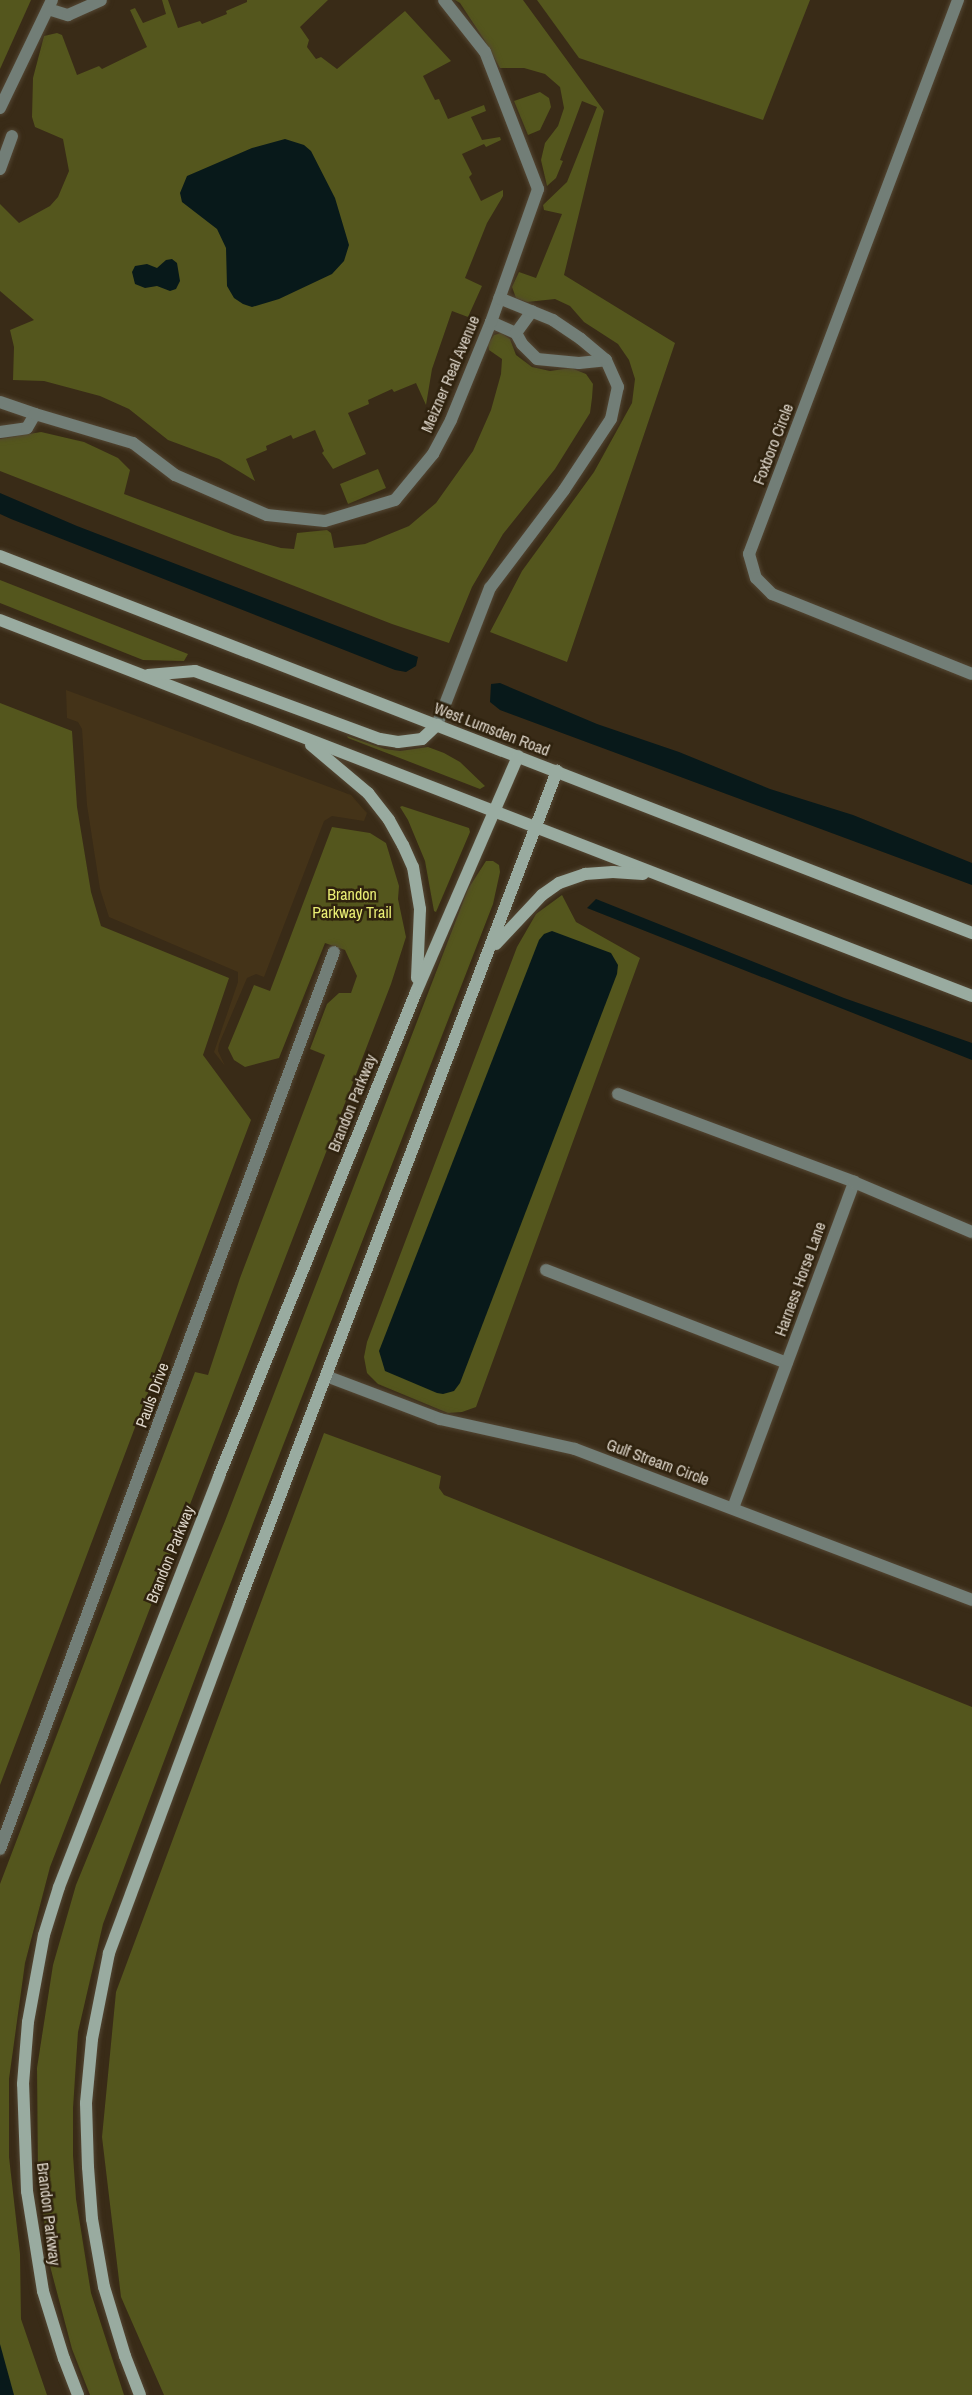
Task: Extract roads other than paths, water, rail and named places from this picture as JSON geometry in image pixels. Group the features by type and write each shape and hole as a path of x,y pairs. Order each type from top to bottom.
{"main road":[{"name":"West Lumsden Road","path":"0,556 972,933"},
{"path":"0,620 972,996"},
{"path":"144,676 195,670 389,740 405,743 422,739 436,725"},
{"path":"300,737 368,793 389,820 403,845 413,867 420,909 421,939 416,992"},
{"name":"Brandon Parkway","path":"78,2395 43,2291 27,2191 23,2084 28,2022 44,1935 58,1887 143,1665 416,992 518,756"},
{"path":"140,2395 125,2356 104,2287 92,2219 86,2103 92,2039 109,1953 122,1912 491,950 557,771"},
{"path":"491,950 542,895 559,883 585,874 613,872 658,876"}],"street":[{"path":"1,107 50,5 68,15 100,0"},
{"name":"Meizner Real Avenue","path":"0,402 133,443 175,475 267,515 325,521 395,500 433,454 451,420 491,321 538,189 485,52 444,0"},
{"name":"Foxboro Circle","path":"958,0 749,554 756,578 772,594 972,674"},
{"path":"0,169 12,136"},
{"path":"436,725 490,588 564,490 611,419 618,387 606,360 553,320 499,298"},
{"path":"516,333 532,311"},
{"path":"491,321 516,333 522,344 537,359 579,363 606,360"},
{"path":"0,432 27,428 35,414"},
{"name":"Pauls Drive","path":"0,1849 334,952"},
{"path":"618,1094 854,1182 972,1232"},
{"name":"Harness Horse Lane","path":"733,1508 854,1182"},
{"path":"546,1270 786,1363"},
{"name":"Gulf Stream Circle","path":"326,1376 440,1419 575,1449 972,1600"}],"park label":[{"name":"Brandon Parkway Trail","path":"352,903"}]}
